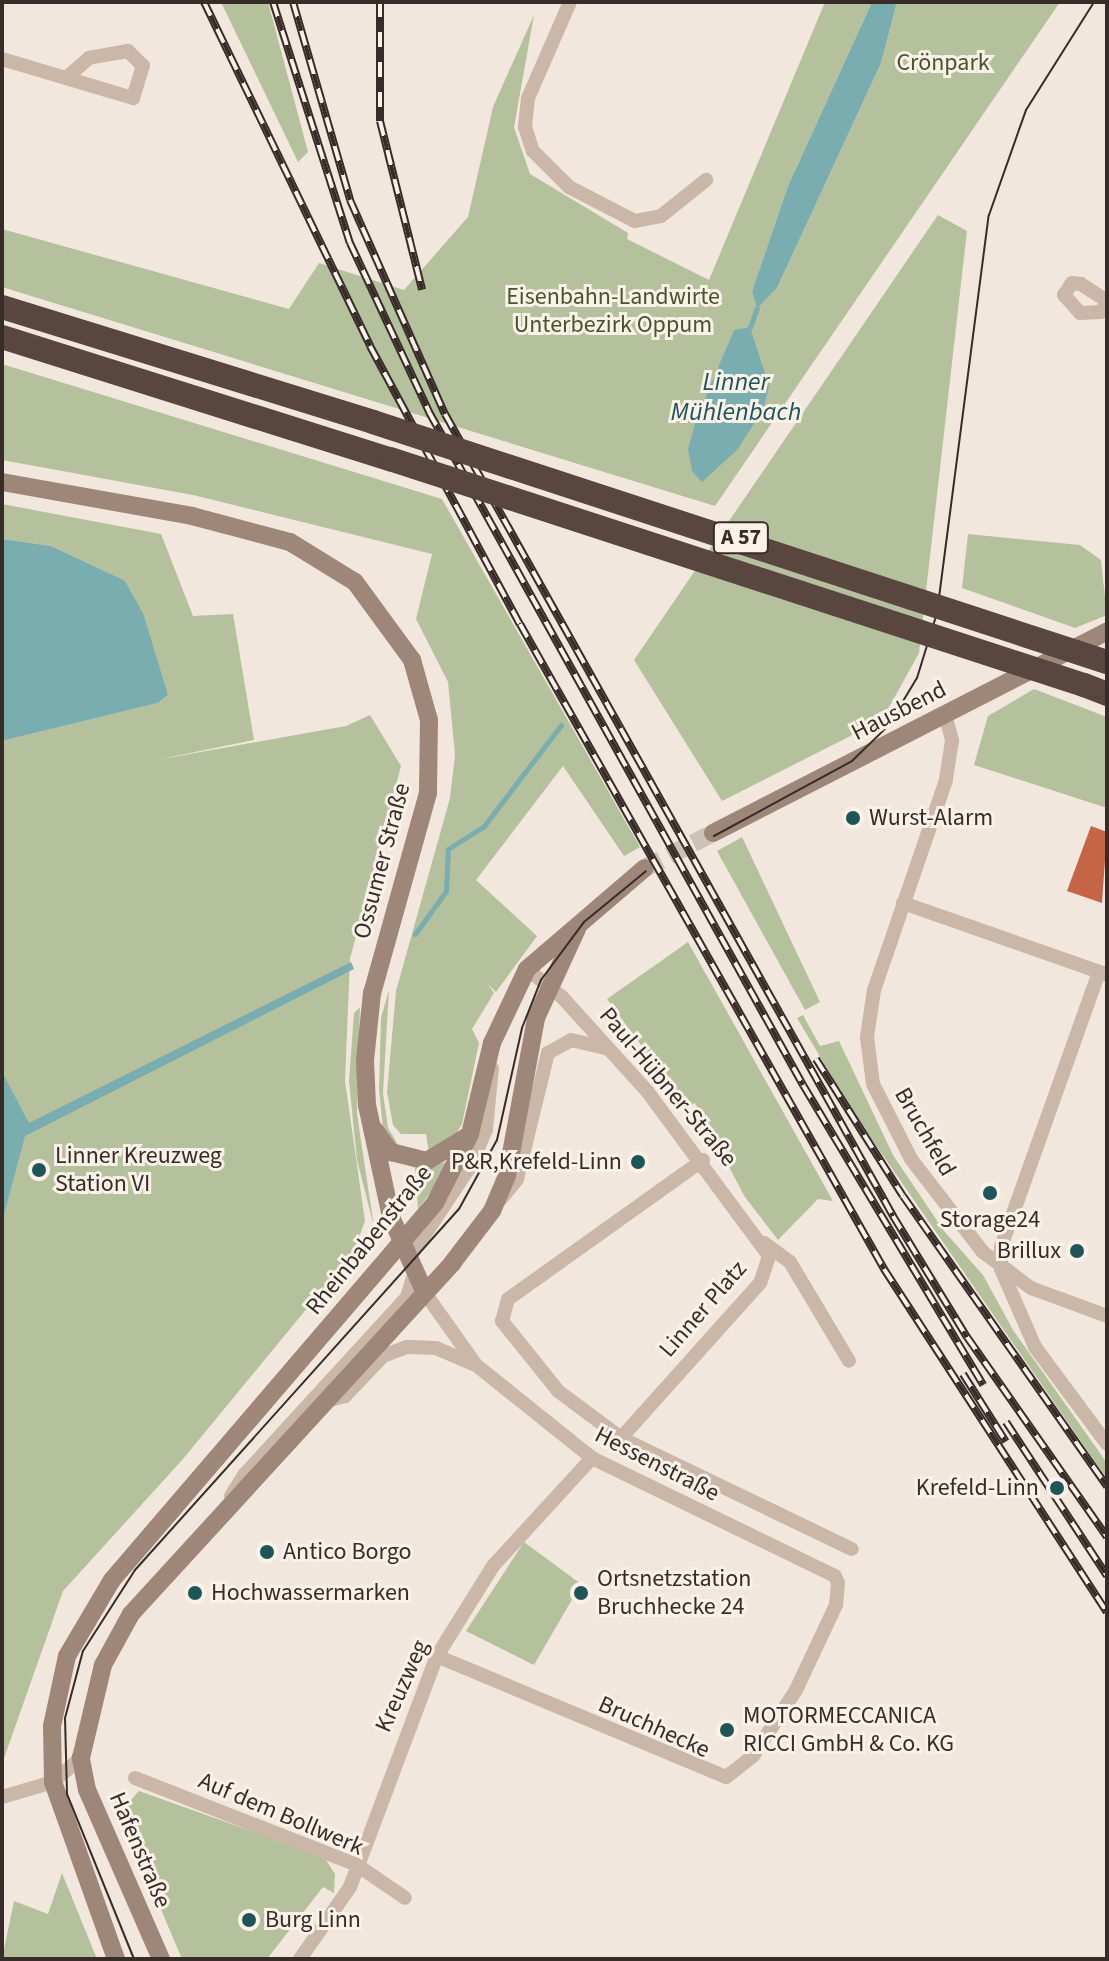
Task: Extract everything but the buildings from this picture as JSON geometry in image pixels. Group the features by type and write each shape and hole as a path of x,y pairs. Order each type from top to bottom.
{"highway":[{"name":"A 57","path":"2,307 965,611 1107,662"},
{"name":"A 57","path":"2,337 390,459 1107,694"}],"main road":[{"name":"Ossumer Straße","path":"2,482 192,516 290,542 355,582 397,632 422,691 431,750 420,829 369,1011 370,1124 408,1260 425,1293"},
{"name":"Hausbend","path":"713,833 1107,631"},
{"path":"603,900 645,868"},
{"name":"Rheinbabenstraße","path":"53,1782 52,1726 67,1656 101,1595 408,1260 453,1175 470,1134 492,1043 527,969 603,900"},
{"name":"Rheinbabenstraße","path":"81,1758 91,1699 117,1637 219,1517 425,1293 494,1204 507,1175 548,985 577,930 603,900"},
{"path":"370,1124 391,1152 409,1160 444,1155 470,1134"},
{"name":"Hafenstraße","path":"81,1758 87,1790 161,1959"},
{"path":"53,1782 116,1959"}],"street":[{"path":"570,2 528,98 525,127 533,151 569,187 635,221 661,216 706,180"},
{"path":"2,59 133,98 143,66 128,51 89,58 66,78"},
{"name":"Bruchfeld","path":"945,714 952,741 946,780 903,903 869,1016 873,1084 911,1159 1001,1269 1031,1288 1107,1316"},
{"path":"903,903 1103,973 1001,1247 1001,1269 1035,1347 1107,1444"},
{"name":"Paul-Hübner-Straße","path":"527,969 548,985 610,1049 703,1160 764,1243"},
{"path":"494,1204 517,1179 548,1053 571,1040 610,1049"},
{"path":"408,1260 471,1165 486,1129 492,1043"},
{"path":"703,1160 508,1299 501,1310 510,1337 558,1391 621,1438 852,1549"},
{"name":"Linner Platz","path":"764,1243 799,1273 849,1361"},
{"name":"Linner Platz","path":"621,1438 760,1283 768,1269 764,1243"},
{"name":"Rheinbabenstraße","path":"219,1517 245,1474 407,1297 408,1260"},
{"name":"Hessenstraße","path":"425,1293 476,1365 592,1458 835,1576"},
{"name":"Hessenstraße","path":"325,1401 345,1396 383,1356 414,1345 476,1365"},
{"name":"Kreuzweg","path":"300,1959 341,1903 437,1656 493,1566 592,1458"},
{"name":"Bruchhecke","path":"437,1656 726,1777 753,1756 796,1690 836,1605 835,1576"},
{"path":"2,1797 53,1782 81,1758"},
{"name":"Auf dem Bollwerk","path":"135,1778 357,1865 405,1898"}],"green space":[{"path":"221,2 268,2 308,152 298,162"},
{"path":"825,2 872,2 788,186 752,291 757,307 777,288 881,63 897,2 1060,2 715,506 2,287 2,229 289,309 319,263 404,290 468,217 493,107 534,15 514,127 530,174 628,233 627,239 709,280"},
{"path":"938,215 967,231 919,653 882,720 722,801 634,660"},
{"path":"2,364 442,499 640,847 624,856 563,766 476,880 537,936 496,992 488,984 494,993 472,1029 479,1043 462,1124 452,1141 429,1154 426,1134 401,1134 393,1125 387,1092 396,991 450,798 455,755 448,682 416,619 432,554 193,495 2,460"},
{"path":"2,504 161,534 193,616 233,614 254,740 156,760 346,726 370,715 401,766 350,959 345,1081 365,1221 354,1251 183,1459 63,1591 2,1764 2,741 158,703 168,695 124,580 51,546 2,539"},
{"path":"968,534 1080,545 1101,560 1107,615 1075,628 962,588"},
{"path":"1034,689 1107,717 1107,808 974,765 988,716"},
{"path":"742,837 820,1002 805,1010 717,851"},
{"path":"688,942 833,1201 818,1199 778,1240 745,1197 695,1103 687,1107 607,999"},
{"path":"389,990 383,1093 388,1128 402,1151 383,1128 379,1089 381,1018"},
{"path":"360,1007 357,1114 374,1227 357,1160 349,1081 354,1013"},
{"path":"803,1015 820,1046 839,1041 893,1155 944,1231 983,1275 1013,1330 1107,1463 1107,1479 855,1115 797,1018"},
{"path":"447,1162 437,1184 418,1209 415,1168"},
{"path":"524,1542 581,1584 534,1665 466,1631"},
{"path":"139,1791 324,1857 335,1874 334,1893 323,1887 267,1959 182,1959 114,1799 129,1802"},
{"path":"62,1873 97,1959 2,1959 14,1901 48,1914"}],"water":[{"name":"Linner Mühlenbach","path":"872,2 897,2 881,63 777,288 757,308 752,291 788,186"},
{"name":"Linner Mühlenbach","path":"750,327 769,386 763,410 737,450 702,482 692,471 688,449 696,420 734,330"},
{"path":"2,539 51,546 124,580 143,613 168,695 158,703 2,741"},
{"path":"351,962 354,969 25,1136 2,1222 2,1072 29,1123"}],"waterway":[{"name":"Linner Mühlenbach","path":"750,327 757,308"},
{"path":"415,934 446,891 448,849 484,826 561,725"}],"tunnel":[{"path":"645,868 713,833"}],"tram line":[{"path":"714,836 852,761 888,726 917,678 937,613 989,215 1026,110 1094,2"},
{"path":"134,1959 67,1794 65,1718 83,1651 135,1570 459,1209 497,1140 522,1028 541,980 584,922 646,871"}],"railway":[{"path":"204,2 370,346 520,624 884,1269 1107,1612"},
{"path":"273,2 350,243 429,412 803,1085 983,1385"},
{"path":"293,2 350,200 445,414 893,1216 967,1337 1107,1537"},
{"path":"380,2 380,121 422,290"},
{"path":"816,1059 903,1196 1107,1486"},
{"path":"963,1374 1006,1442"},
{"path":"1006,1422 1107,1576"}],"place":[{"name":"Wurst-Alarm","path":"853,818"},
{"name":"P&R,Krefeld-Linn","path":"638,1162"},
{"name":"Linner Kreuzweg Station VI","path":"39,1170"},
{"name":"Storage24","path":"990,1193"},
{"name":"Brillux","path":"1077,1251"},
{"name":"Krefeld-Linn","path":"1057,1488"},
{"name":"Antico Borgo","path":"267,1552"},
{"name":"Hochwassermarken","path":"195,1593"},
{"name":"Ortsnetzstation Bruchhecke 24","path":"581,1593"},
{"name":"MOTORMECCANICA RICCI GmbH & Co. KG","path":"727,1730"},
{"name":"Burg Linn","path":"249,1920"}],"park label":[{"name":"Crönpark","path":"943,63"},
{"name":"Eisenbahn-Landwirte Unterbezirk Oppum","path":"613,311"}]}
